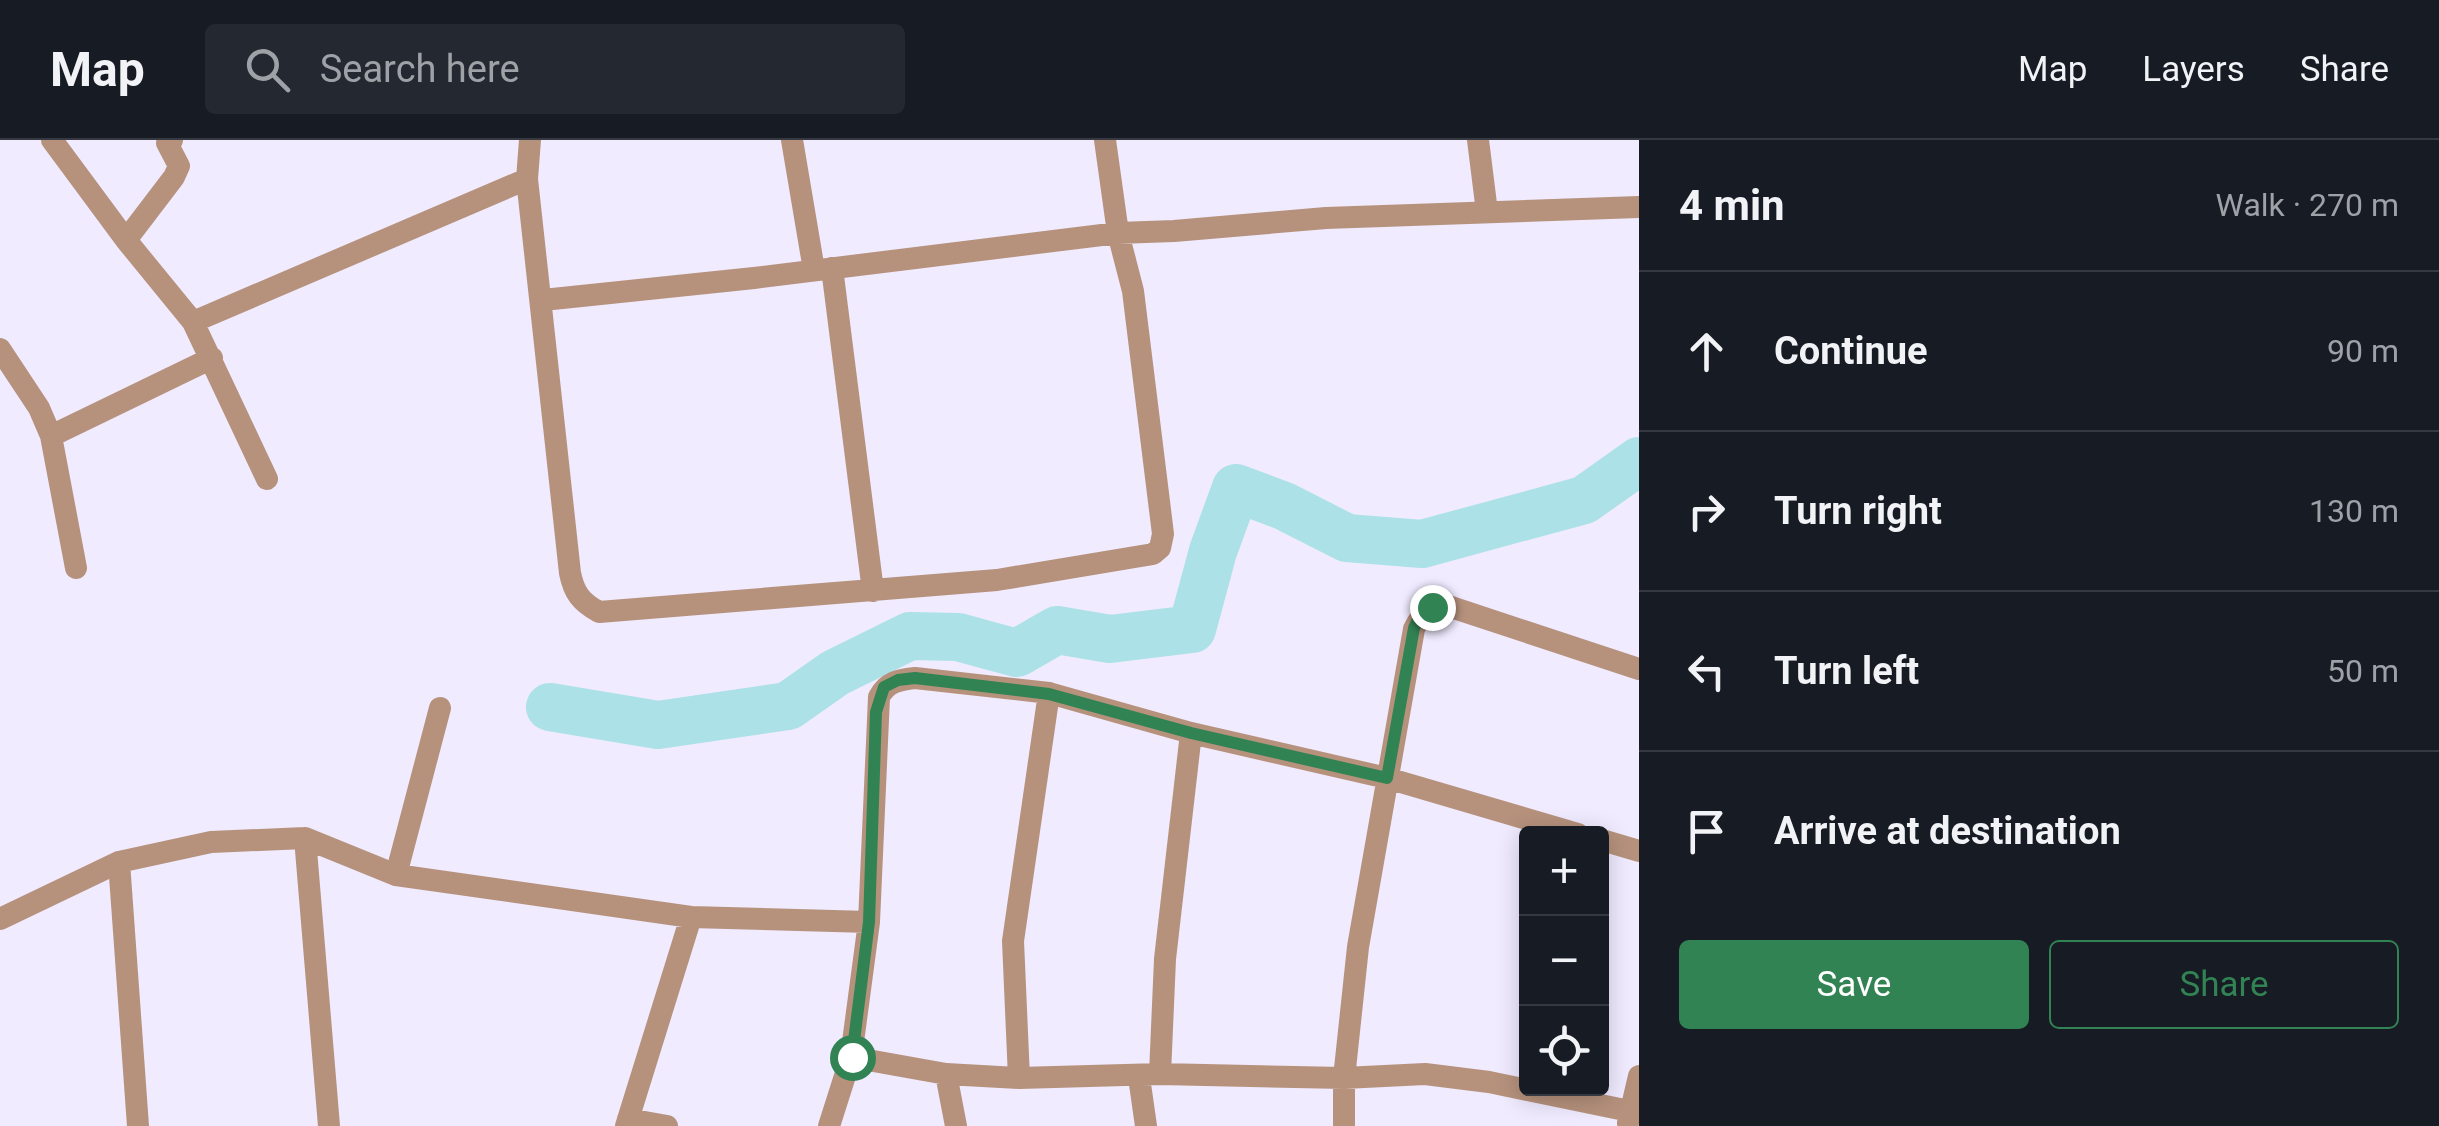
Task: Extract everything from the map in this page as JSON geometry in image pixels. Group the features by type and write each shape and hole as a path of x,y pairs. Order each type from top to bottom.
{"street":[{"path":"52,140 193,322 267,479"},
{"path":"530,140 528,179 570,573 573,589 584,604 599,612 997,580 1154,554 1160,548 1163,534 1133,291 1118,233 1105,140"},
{"path":"792,140 823,269 872,591"},
{"path":"1478,140 1487,212"},
{"path":"126,240 179,166 168,141"},
{"path":"193,322 528,179"},
{"path":"542,300 1118,233 1174,232 1326,218 1639,207"},
{"path":"0,349 39,408 51,436 76,568"},
{"path":"51,436 212,358"},
{"path":"1344,1126 1344,1078 1358,947 1414,628 1420,616 1432,607 1448,606 1639,669"},
{"path":"828,1126 852,1057 869,922 876,712 884,687 898,680 915,678 1049,694 1191,733 1387,778 1551,826"},
{"path":"1019,1078 1013,941 1049,694"},
{"path":"396,875 440,708"},
{"path":"1146,1126 1191,733"},
{"path":"0,919 118,862 210,842 305,838 396,875 691,917 869,922"},
{"path":"305,838 329,1126"},
{"path":"1609,842 1639,852"},
{"path":"118,862 138,1126"},
{"path":"667,1126 627,1122 691,917"},
{"path":"852,1057 946,1074 1019,1078 1344,1078 1426,1074 1489,1082 1633,1117 1639,1076"},
{"path":"946,1074 956,1126"}],"waterway":[{"path":"550,707 658,725 788,706 835,673 910,636 958,637 1017,653 1057,630 1110,639 1192,629 1213,551 1236,488 1284,506 1347,538 1422,544 1584,500 1639,461"}],"route":[{"path":"852,1057 869,922 876,712 884,687 915,678 1049,694 1191,733 1387,778 1414,628 1420,616 1432,607"}]}
